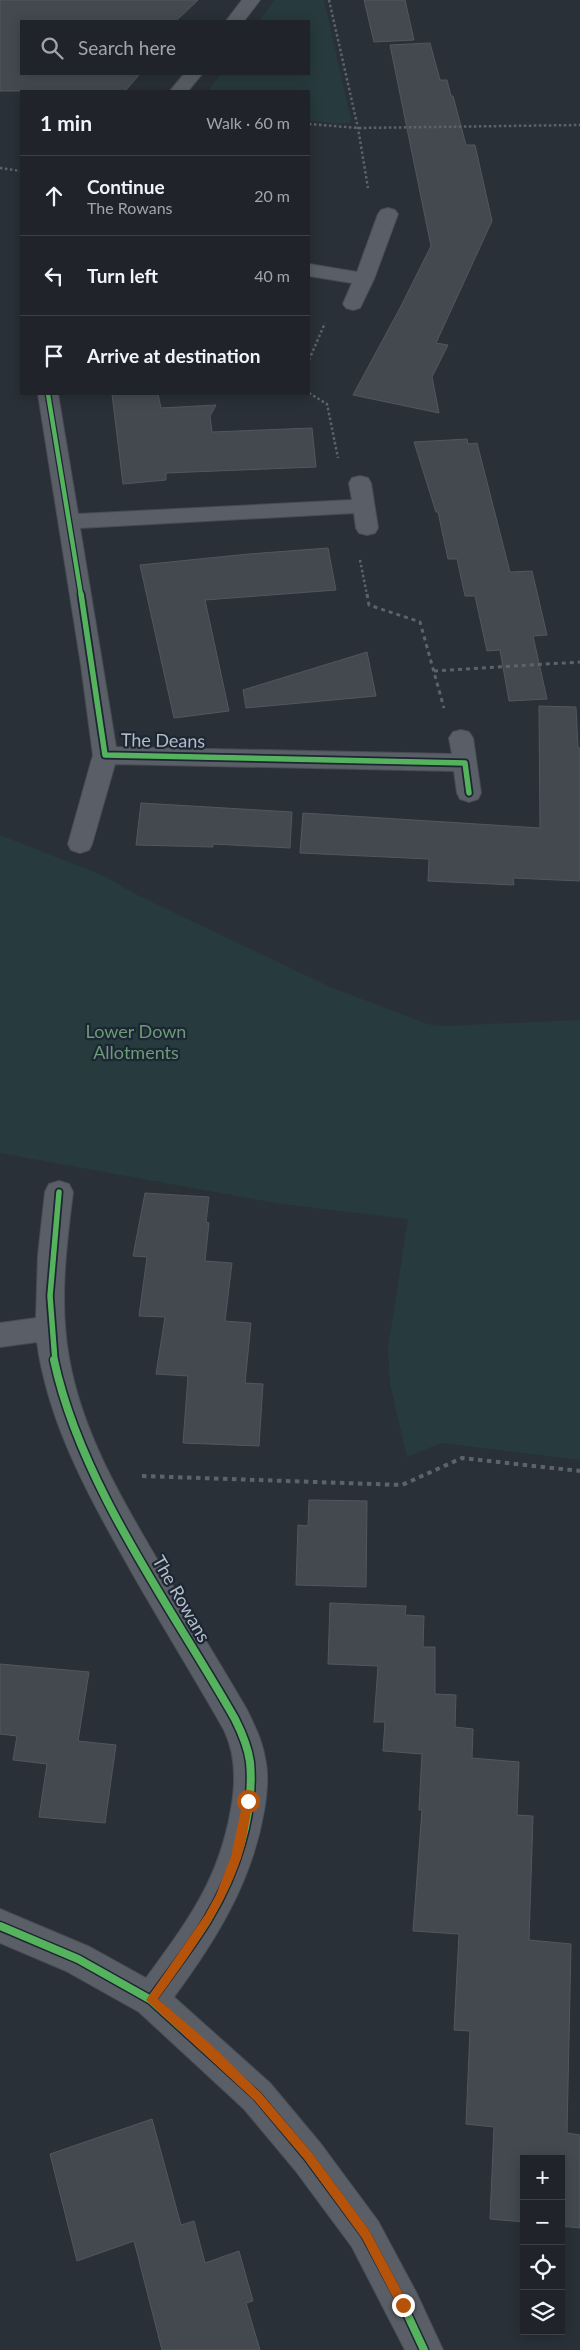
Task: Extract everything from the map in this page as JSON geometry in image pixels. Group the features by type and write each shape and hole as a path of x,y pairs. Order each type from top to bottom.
{"street":[{"path":"236,20 250,0"},
{"path":"180,90 192,75"},
{"path":"353,304 388,214"},
{"path":"310,270 364,279"},
{"name":"The Deans","path":"48,395 58,464 70,521 94,668 105,755 80,844"},
{"path":"360,484 368,528"},
{"path":"70,521 364,506"},
{"path":"461,738 469,793"},
{"name":"The Deans","path":"105,755 465,763"},
{"name":"The Rowans","path":"59,1192 50,1264 51,1328 59,1383 78,1438 94,1475 160,1594 236,1719 244,1735 250,1762 248,1801 243,1830 229,1877 208,1919 151,2000"},
{"path":"0,1335 51,1328"},
{"path":"0,1926 78,1959 151,2000 258,2096 308,2157 365,2234 403,2305 424,2350"}],"path":[{"path":"329,0 358,128 369,194 388,209 388,214"},
{"path":"310,124 358,128 580,124"},
{"path":"0,168 20,171"},
{"path":"310,394 327,404 343,484 360,484"},
{"path":"368,528 354,529 369,606 420,622 451,733 461,738"},
{"path":"434,671 580,662"},
{"path":"94,1475 402,1485 462,1458 580,1470"}],"green space":[{"path":"275,0 324,0 351,120 349,123 336,124 310,120 310,90 209,90 220,75 310,75 310,20 260,20"},
{"name":"Lower Down Allotments","path":"0,835 104,876 137,895 328,986 427,1024 442,1026 580,1020 580,1460 441,1443 407,1457 390,1384 388,1349 408,1219 281,1204 0,1153"}],"building":[{"path":"0,0 198,0 177,20 20,20 20,75 139,75 126,90 0,91"},
{"path":"364,0 405,0 414,40 374,42"},
{"path":"430,43 440,80 447,80 451,96 453,96 466,145 475,145 492,221 436,343 448,345 432,377 439,413 353,395 431,246 390,45"},
{"path":"112,395 158,395 161,408 216,405 210,416 212,432 312,428 316,467 166,473 166,480 123,484"},
{"path":"467,439 468,444 477,443 510,572 532,571 547,635 533,636 547,699 509,701 500,650 487,651 475,596 465,596 457,559 448,559 438,512 436,512 414,442"},
{"path":"328,548 336,590 205,600 229,711 174,718 140,565"},
{"path":"367,652 376,696 246,708 243,690"},
{"path":"539,706 576,707 578,748 580,748 580,881 513,878 514,885 428,881 429,859 300,853 303,813 540,828"},
{"path":"141,803 292,812 290,848 213,844 213,847 136,845"},
{"path":"145,1193 209,1197 206,1222 209,1223 205,1261 232,1263 225,1321 251,1323 245,1383 263,1384 259,1446 183,1443 188,1376 156,1374 165,1317 139,1316 147,1257 133,1256"},
{"path":"309,1500 367,1501 366,1587 296,1585 298,1525 308,1526"},
{"path":"330,1603 406,1606 405,1615 424,1616 423,1647 435,1647 435,1694 456,1695 455,1727 473,1729 472,1758 519,1762 517,1815 533,1816 529,1940 571,1944 567,2133 580,2135 580,2228 565,2226 565,2155 520,2155 520,2222 490,2219 494,2127 466,2124 470,2031 454,2030 459,1934 413,1931 422,1810 419,1810 422,1754 383,1751 385,1722 374,1722 378,1666 328,1664"},
{"path":"0,1664 89,1672 78,1741 116,1745 105,1823 39,1817 47,1764 13,1760 17,1736 0,1734"},
{"path":"152,2119 181,2225 194,2221 205,2263 239,2251 253,2301 246,2303 260,2350 162,2350 134,2241 77,2261 50,2154"}],"cycle path":[{"path":"48,395 93,665 105,755 465,763 469,793"},
{"path":"59,1192 52,1255 51,1337 59,1380 72,1422 89,1463 120,1523 235,1719 248,1751 250,1763 249,1802 245,1823 234,1864 226,1884 188,1950 151,2000"},
{"path":"0,1926 78,1959 151,2000 203,2045 257,2096 308,2157 365,2234 403,2305 424,2350"}],"route":[{"path":"248,1801 236,1856 219,1898 208,1919 151,2000 258,2096 308,2157 365,2234 403,2305"}]}
